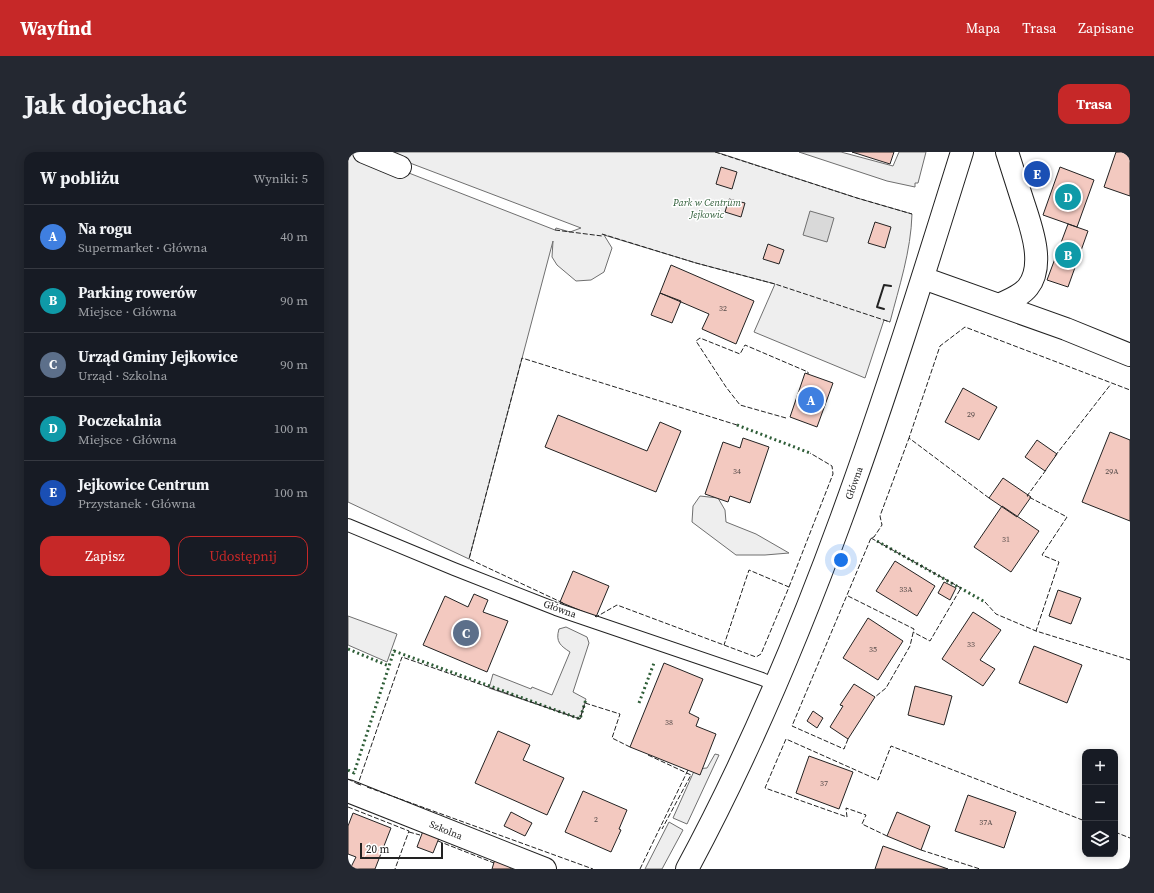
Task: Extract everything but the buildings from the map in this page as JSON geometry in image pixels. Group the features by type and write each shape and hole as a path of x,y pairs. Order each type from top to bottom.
{"street":[{"path":"364,152 400,167"},
{"name":"Główna","path":"687,869 736,773 801,624 868,445 923,278 962,152"},
{"path":"999,305 1022,294 1034,277 1035,267 1033,234 1007,152"},
{"path":"923,278 1066,329 1130,354"},
{"name":"Szkolna","path":"348,791 545,869"}],"lane":[{"name":"Główna","path":"348,525 448,567 556,609 762,679 774,685"}],"green space":[{"name":"Park w Centrum Jejkowic","path":"348,152 355,152 555,230 556,228 570,232 581,228 381,152 716,152 857,198 912,214 904,269 890,322 884,320 865,378 754,332 775,284 696,263 604,235 612,248 604,272 591,280 576,281 557,265 552,257 553,241 469,559 348,502"},
{"path":"799,152 841,152 893,166 899,152 926,152 918,183 915,183 915,187 887,181"},
{"path":"700,496 718,498 725,510 726,522 756,534 789,553 736,555 692,522 693,506"},
{"path":"348,616 397,634 387,662 348,645"},
{"path":"566,627 587,637 589,643 573,692 586,699 580,719 489,688 493,674 531,689 532,687 552,695 570,652 562,646 558,640 559,629"},
{"path":"715,754 719,755 687,824 673,818 695,769 707,768"},
{"path":"669,822 683,830 662,869 645,869"}],"shaded area":[{"path":"810,211 834,218 827,242 803,235"}],"hedge":[{"path":"737,425 810,453"},
{"path":"877,541 985,602"},
{"path":"348,649 389,666"},
{"path":"348,770 354,773 394,651 580,719 586,699"},
{"path":"639,703 654,663"}],"fence":[{"path":"715,152 857,198 912,214"},
{"path":"555,230 602,236 602,234 696,263 775,284 890,322"},
{"path":"989,498 909,438 940,346 965,327 1130,390"},
{"path":"786,418 740,405 726,387 696,341 700,338 740,354 745,345 808,372 808,374"},
{"path":"563,603 469,559 522,358 737,425"},
{"path":"1055,456 1111,384"},
{"path":"848,739 844,749 792,726 871,538 874,537 882,525 880,516 909,438"},
{"path":"789,587 833,474 832,466 810,453"},
{"path":"1046,470 1027,496 1067,517 1042,555 1059,562 1036,631 1130,660"},
{"path":"871,538 961,588 930,641 913,632"},
{"path":"595,616 596,617 617,605 756,657 761,654 789,587 749,570 724,645"},
{"path":"848,596 914,629 910,646 886,688 875,697"},
{"path":"985,602 996,614 1036,631"},
{"path":"361,785 358,784 402,657 580,719 585,703 620,714 612,738 632,748"},
{"path":"887,836 862,824 866,815 846,808 847,817 765,788 786,739 878,780 891,746 1082,820"},
{"path":"648,755 691,775 662,829"},
{"path":"640,869 688,770"},
{"path":"348,779 358,784"},
{"path":"367,787 593,869"},
{"path":"348,807 409,831 395,869"},
{"path":"409,832 420,835"},
{"path":"1118,833 1130,838"},
{"path":"438,841 494,863"},
{"path":"921,850 980,869"}],"wall":[{"path":"884,309 877,307 884,285 891,286"}],"place":[{"name":"Jejkowice Centrum","path":"1037,174"},
{"name":"Poczekalnia","path":"1068,197"},
{"name":"Parking rowerów","path":"1068,255"},
{"name":"Na rogu","path":"811,400"},
{"name":"Urząd Gminy Jejkowice","path":"466,633"}]}
